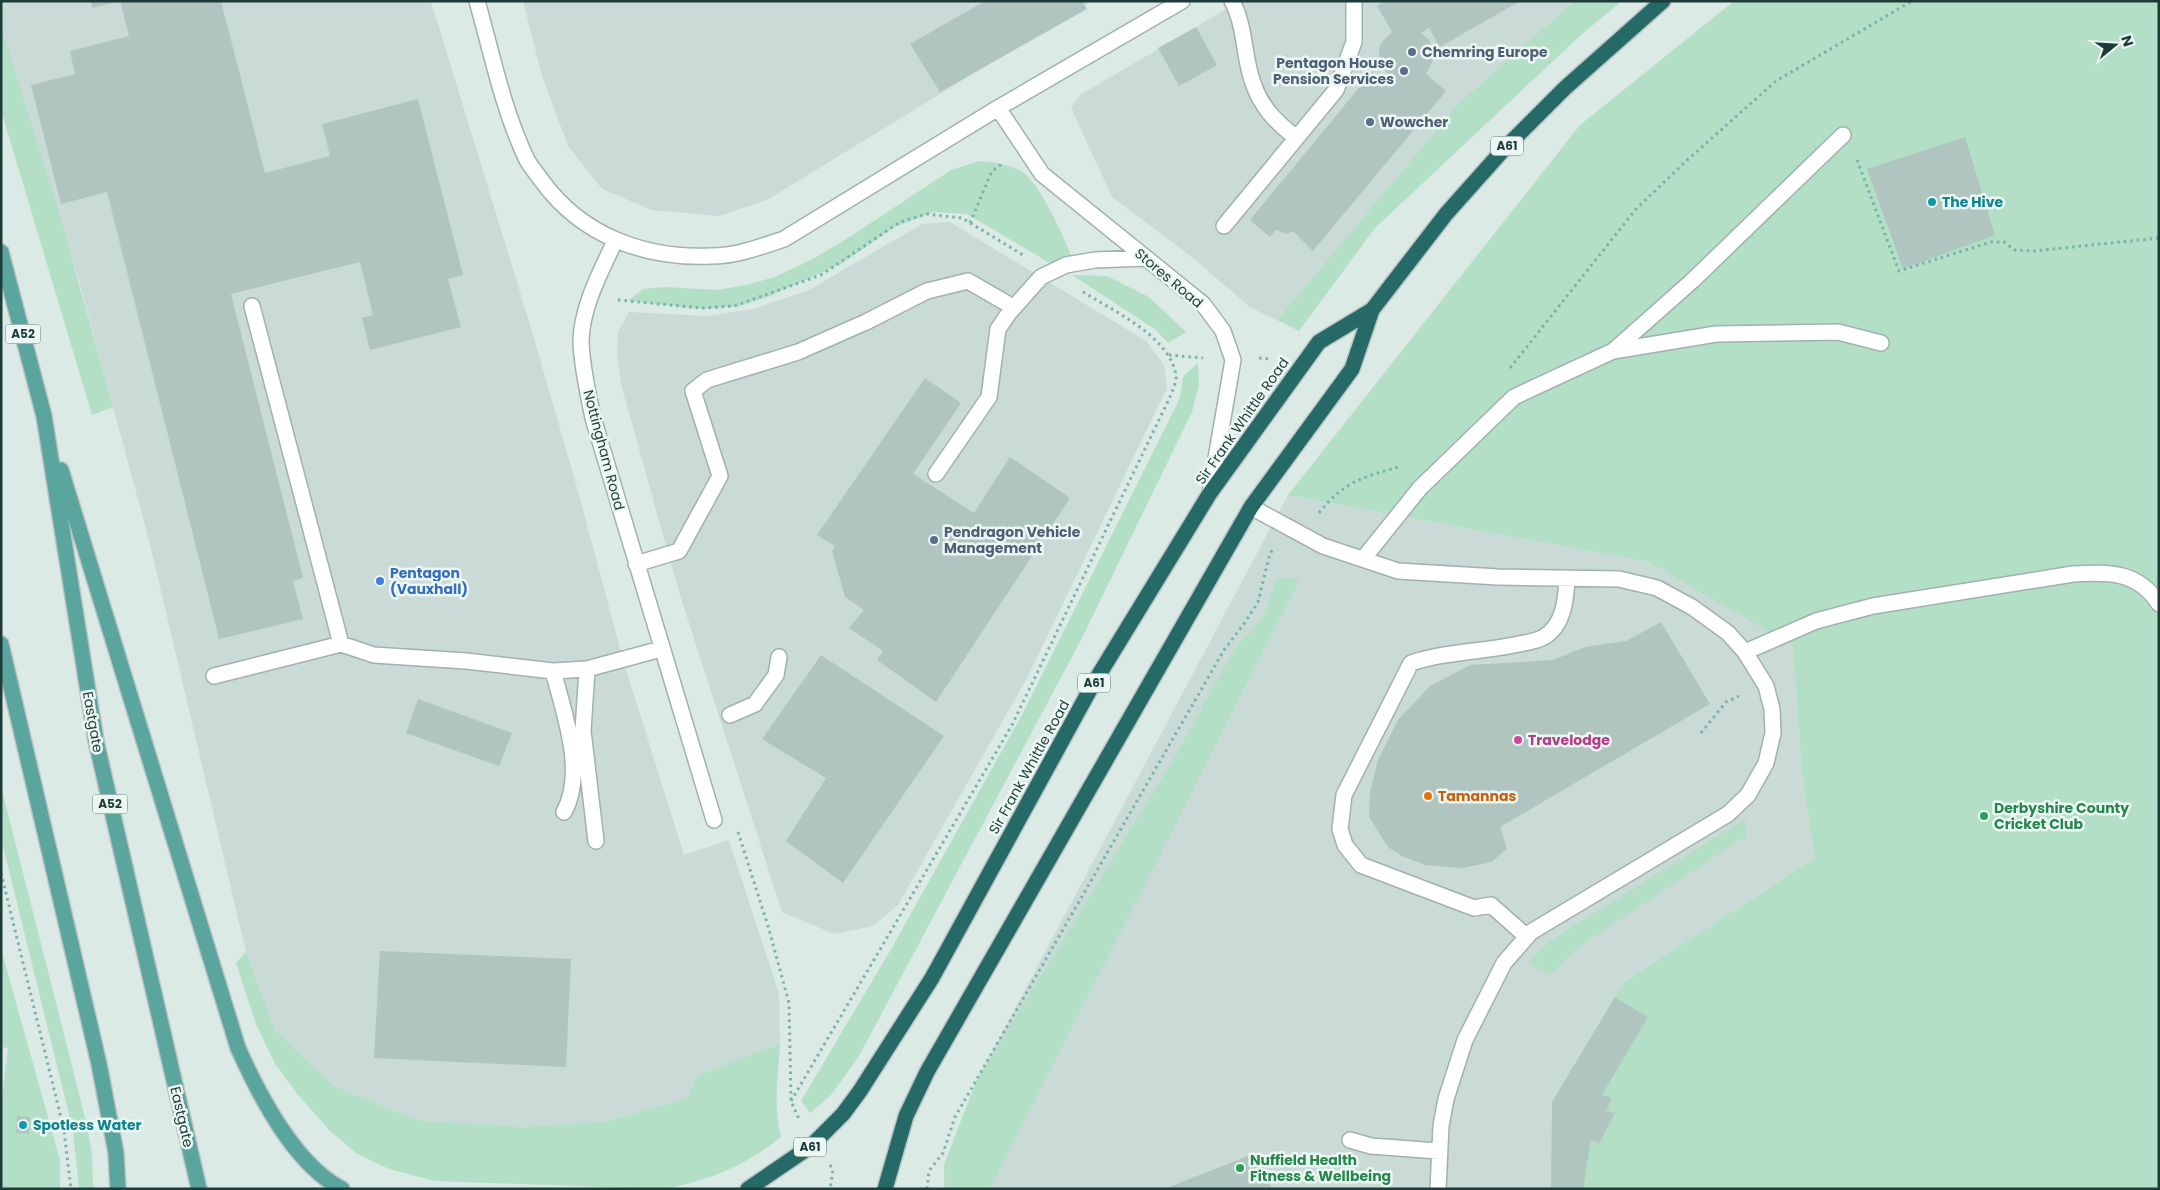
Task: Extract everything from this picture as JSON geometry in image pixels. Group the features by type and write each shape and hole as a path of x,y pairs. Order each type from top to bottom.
{"highway":[{"name":"Sir Frank Whittle Road","path":"884,1189 906,1116 927,1072 1251,507 1352,369 1372,310 1446,214 1504,149 1565,88 1663,1"},
{"name":"Sir Frank Whittle Road","path":"748,1189 811,1146 843,1114 860,1091 932,978 1092,686 1210,494 1319,342 1372,310"}],"main road":[{"name":"Eastgate","path":"1,252 44,416 96,741 199,1189"},
{"path":"44,416 238,1048 254,1084 292,1142 312,1165 342,1189"},
{"path":"1,644 99,1064 116,1153 118,1189"}],"street":[{"path":"478,1 513,127 528,162 554,197 579,220 615,241 670,256 712,256 745,252 784,239 998,108 1182,1"},
{"path":"1232,1 1240,15 1253,83 1273,120 1295,137"},
{"path":"1224,226 1295,137 1336,90 1354,42 1354,1"},
{"name":"Stores Road","path":"998,108 1023,149 1042,174 1203,304 1223,331 1233,360 1210,494"},
{"path":"1613,351 1692,281 1843,135"},
{"name":"Nottingham Road","path":"615,241 590,295 581,340 584,372 593,418 714,820"},
{"path":"936,474 989,397 998,329 1040,277 1066,265 1095,260 1145,258"},
{"path":"636,564 679,551 720,476 693,391 707,380 798,352 866,322 927,291 968,281 1014,307"},
{"path":"252,306 341,644"},
{"path":"1363,560 1420,488 1514,397 1613,351 1716,334 1838,332 1881,343"},
{"path":"1251,507 1323,546 1398,571 1619,579 1657,588 1728,633 1745,652 1766,686 1773,719 1771,746 1759,779 1748,795 1728,814 1584,900 1527,937 1504,963 1465,1040 1446,1099 1438,1151 1438,1189"},
{"path":"1745,652 1816,621 1873,606 2074,574 2100,573 2128,577 2154,586 2159,604"},
{"path":"1527,937 1491,905 1474,908 1360,865 1345,845 1340,829 1344,795 1411,663 1434,655 1491,650 1545,636 1560,619 1566,601 1567,578"},
{"path":"214,676 341,644 374,655 466,661 553,671 587,669 661,649"},
{"path":"730,715 755,704 776,675 779,657"},
{"path":"587,669 583,731 596,841"},
{"path":"553,671 575,774 571,800 564,812"},
{"path":"1350,1140 1371,1146 1438,1151"}],"path":[{"path":"1507,372 1636,210 1684,163 1776,82 1912,1"},
{"path":"1843,135 1860,166 1899,271 1990,242 2004,242 2016,250 2034,251 2159,238"},
{"path":"970,224 992,171 1023,149"},
{"path":"590,295 628,302 701,308 734,306 821,274 900,222 927,214 962,218 1149,334 1169,354 1176,377 1170,397 1012,725 791,1101"},
{"path":"926,1189 929,1171 943,1153 956,1117 1224,650 1258,602 1270,553 1291,530 1316,517 1332,497 1346,485 1366,476 1408,464"},
{"path":"1701,733 1726,702 1766,686"},
{"path":"714,820 738,832 768,926 789,1003 791,1101 811,1146 829,1163 833,1170 830,1189"},
{"path":"1,873 64,1130 71,1189"}],"shaded area":[{"name":"Pentagon (Vauxhall)","path":"1,1 431,1 531,328 578,491 623,660 684,855 729,840 779,994 780,1044 699,1075 689,1098 607,1121 522,1127 418,1120 334,1086 275,1030 246,952 149,540 79,281 1,26"},
{"path":"523,1 1092,1 767,200 719,216 652,210 602,189 568,146 542,76"},
{"path":"1240,1 1574,1 1459,103 1277,320 1251,308 1193,258 1112,197 1071,108 1080,95"},
{"path":"950,222 1146,341 1164,365 1167,388 1027,678 898,905 873,926 834,934 782,912 680,595 661,528 621,384 617,354 618,332 629,312 706,316 754,309 809,290 922,224"},
{"path":"1288,495 1649,562 1793,645 1802,773 1815,858 1624,982 1552,1102 1551,1189 944,1189 944,1165 976,1082"}],"green space":[{"path":"1574,1 1622,1 1582,34 1375,228 1299,331 1277,320 1459,103"},
{"path":"1734,1 2159,1 2159,1189 1551,1189 1552,1102 1624,982 1815,858 1802,773 1793,646 1649,562 1288,495 1580,125"},
{"path":"1,26 57,205 113,407 92,415 1,110"},
{"path":"979,161 1011,167 1021,171 1028,177 1036,186 1050,210 1072,257 1053,265 967,214 934,212 895,227 841,264 770,296 740,306 702,309 628,301 643,289 665,287 716,290 746,285 775,277 811,260 848,238 951,170"},
{"path":"1072,275 1107,276 1149,297 1186,332 1168,343 1156,330"},
{"path":"1198,363 1199,385 1192,412 1082,638 859,1056 831,1095 810,1113 801,1101 890,951 1022,715 1180,398 1183,377"},
{"path":"1277,578 1300,579 990,1189 945,1189 944,1165 976,1082 1167,770 1236,647 1263,617"},
{"path":"1,786 87,1125 92,1154 93,1189 79,1189 73,1131 1,838"},
{"path":"1745,819 1746,836 1580,946 1551,974 1528,963 1544,946 1567,930"},
{"path":"1,949 60,1160 60,1189 1,1189 1,1106 8,1048 1,1047"},
{"path":"246,952 275,1030 334,1086 418,1120 522,1127 607,1121 688,1098 698,1075 780,1044 777,1114 781,1137 754,1156 724,1172 692,1183 659,1189 435,1181 389,1169 356,1153 329,1130 298,1095 274,1062 256,1024 236,963"}],"building":[{"path":"91,1 117,1 117,2 92,8"},
{"path":"120,1 221,1 265,173 330,156 322,124 418,99 463,275 448,279 461,327 370,350 362,318 373,315 360,262 231,294 303,578 293,581 303,619 219,639 107,192 61,204 31,85 75,74 70,51 129,36"},
{"path":"985,1 1082,1 1087,9 940,92 910,44"},
{"path":"1385,1 1520,1 1440,47 1429,28 1421,33 1429,40 1434,58 1426,74 1446,91 1313,251 1293,231 1287,234 1276,230 1270,237 1250,220 1372,72 1383,80 1388,74 1380,62 1379,51 1381,43 1392,32 1377,6"},
{"path":"1196,27 1217,65 1179,86 1158,48"},
{"name":"The Hive","path":"1965,137 1995,235 1903,269 1867,169"},
{"name":"Pendragon Vehicle Management","path":"925,378 961,403 913,474 974,513 1010,457 1070,498 936,702 877,660 883,651 849,628 864,610 845,597 832,551 835,546 817,535"},
{"name":"Travelodge","path":"1661,622 1710,704 1500,827 1507,849 1491,862 1463,868 1425,865 1402,856 1388,847 1369,817 1370,792 1378,760 1398,720 1430,686 1470,665 1553,660 1585,647 1626,641"},
{"path":"821,655 944,736 843,883 786,841 826,778 762,739"},
{"path":"418,699 512,733 499,766 406,733"},
{"path":"380,951 571,959 566,1067 374,1058"},
{"path":"1615,997 1648,1017 1602,1095 1612,1098 1606,1111 1615,1113 1599,1144 1591,1140 1583,1189 1551,1189 1552,1102"},
{"name":"Spotless Water","path":"17,1116 30,1117 29,1134 16,1133"},
{"name":"Nuffield Health Fitness & Wellbeing","path":"1258,1152 1272,1189 1164,1189"}],"place":[{"name":"Chemring Europe","path":"1412,52"},
{"name":"Pentagon House Pension Services","path":"1404,71"},
{"name":"Wowcher","path":"1370,122"},
{"name":"The Hive","path":"1932,202"},
{"name":"Pendragon Vehicle Management","path":"934,540"},
{"name":"Pentagon (Vauxhall)","path":"380,581"},
{"name":"Travelodge","path":"1518,740"},
{"name":"Tamannas","path":"1428,796"},
{"name":"Derbyshire County Cricket Club","path":"1984,816"},
{"name":"Spotless Water","path":"23,1125"},
{"name":"Nuffield Health Fitness & Wellbeing","path":"1240,1168"}]}
